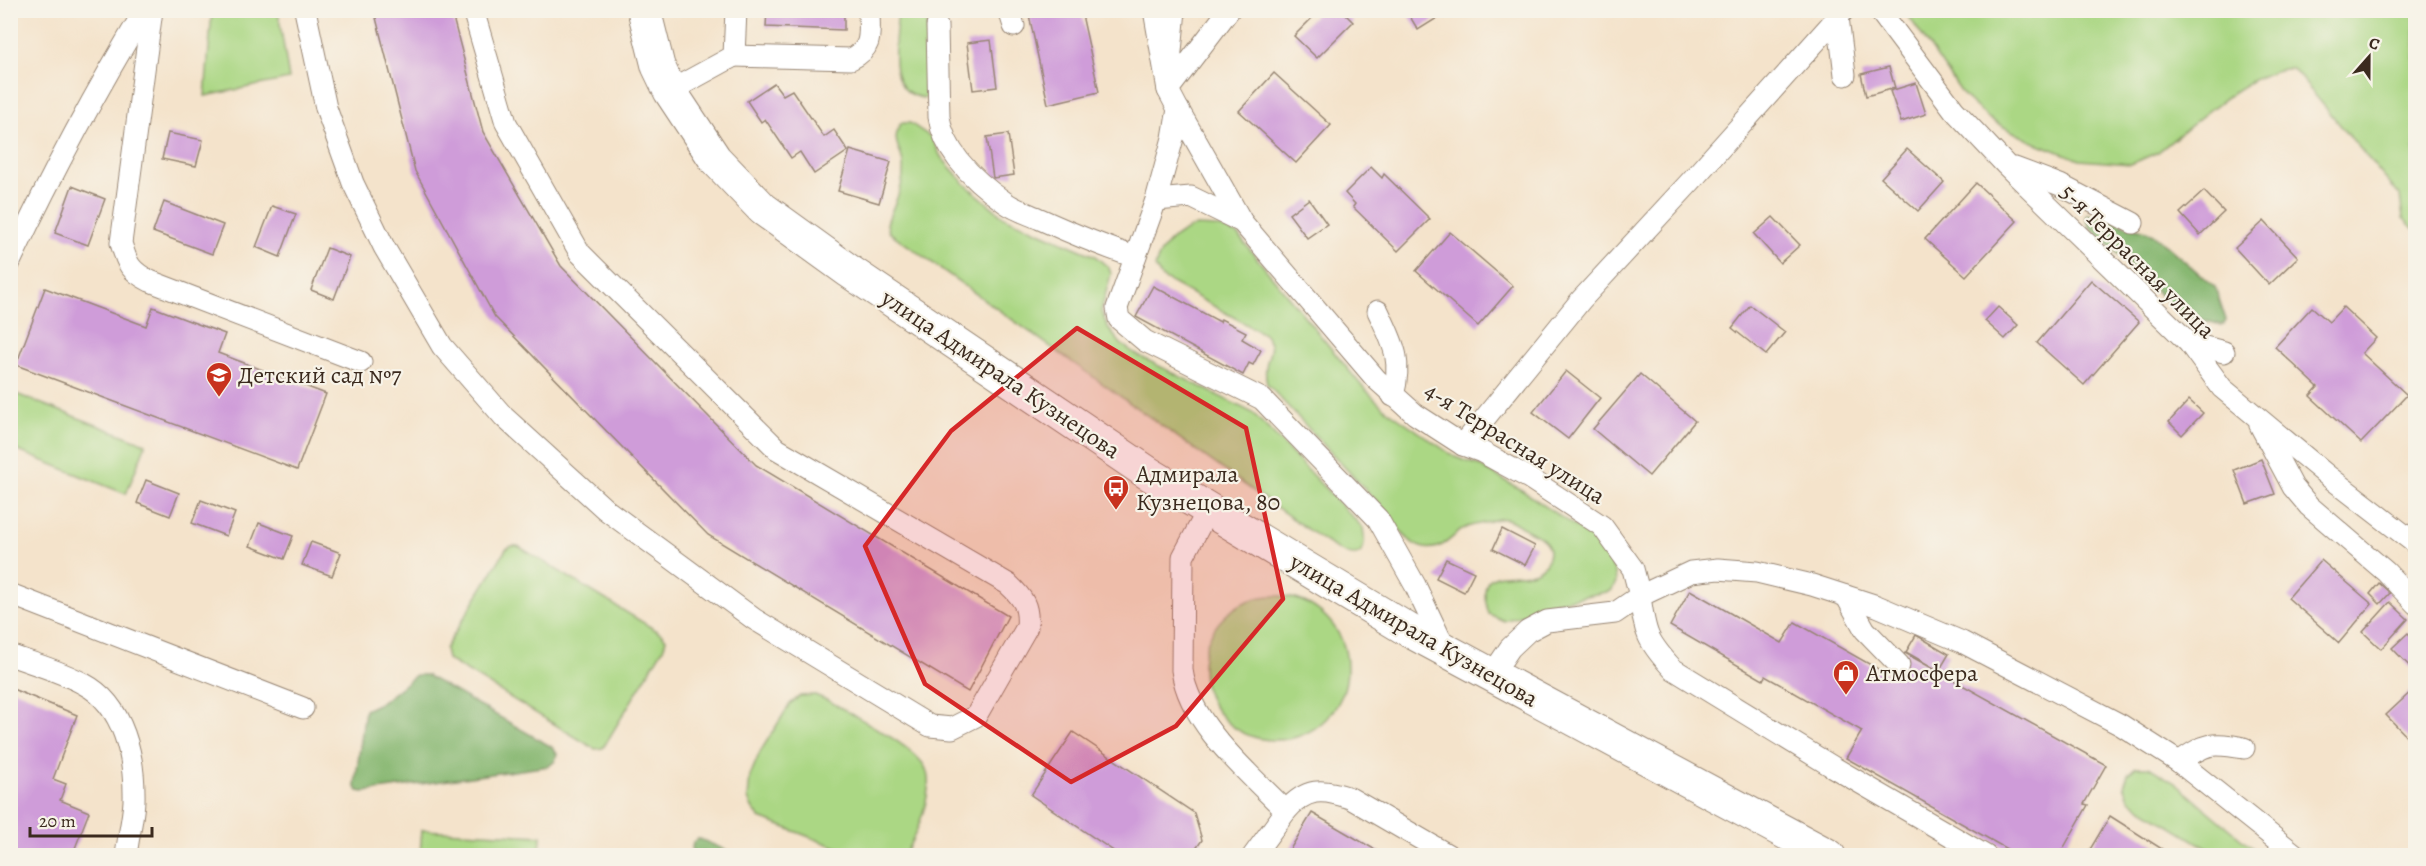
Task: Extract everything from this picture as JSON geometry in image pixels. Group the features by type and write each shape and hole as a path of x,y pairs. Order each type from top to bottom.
{"main road":[{"name":"улица Адмирала Кузнецова","path":"644,10 658,66 670,91 715,159 763,209 849,271 1148,473 1447,652 1829,855"}],"lane":[{"path":"10,262 48,181 110,68 145,10"},
{"path":"152,10 121,243 127,263 136,274 150,281 361,362"},
{"path":"305,10 326,108 354,183 384,247 442,346 504,417 605,509 754,619 930,726 952,728 976,716 1027,627 1028,617 1023,598 1008,584 777,449 580,253 506,123 473,10"},
{"path":"734,56 736,10"},
{"path":"670,91 734,56 851,59 863,53 868,43 870,10"},
{"path":"1154,10 1168,90 1242,222"},
{"path":"1168,90 1175,10"},
{"path":"1168,90 1229,10"},
{"name":"5-я Террасная улица","path":"1879,10 1953,110 2006,165 2189,343 2222,388 2415,544"},
{"path":"1841,14 1845,75"},
{"path":"1463,445 1581,300 1841,14"},
{"path":"937,26 939,117 941,131 952,152 973,175 1007,204 1103,246 1135,257"},
{"path":"1178,109 1173,138 1156,200 1117,308 1119,319 1145,340 1262,399 1378,519 1415,585 1447,652"},
{"path":"2006,165 2060,185 2133,223"},
{"name":"4-я Террасная улица","path":"1156,200 1191,197 1242,222 1393,396 1415,414 1463,445 1482,452 1529,478 1602,526 1633,569 1646,632 1652,646 1673,669 1833,767 1986,855"},
{"path":"1378,311 1396,351 1398,368 1393,396"},
{"path":"2189,343 2224,352"},
{"path":"2254,414 2293,487 2309,506 2386,572 2415,604"},
{"path":"1209,510 1183,557 1184,681 1194,709 1206,727 1286,811"},
{"path":"1491,676 1510,648 1528,631 1547,621 1615,613 1640,596 1691,572 1718,569 1756,572 1877,606 1962,642 2121,725 2179,762 2297,855"},
{"path":"10,594 303,708"},
{"path":"1846,596 1865,630 1899,665"},
{"path":"10,654 84,684 105,700 120,723 128,746 133,777 134,802 126,855"},
{"path":"2179,762 2195,751 2217,742 2244,748"},
{"path":"1253,855 1295,801 1317,791 1333,792 1350,798 1450,855"}],"highlighted area":[{"path":"1077,328 1246,428 1283,599 1176,726 1071,782 925,684 865,546 951,431"}],"green space":[{"path":"212,11 278,11 289,79 205,96"},
{"path":"898,11 930,11 927,20 929,90 925,98 912,94 903,87 897,76 895,50"},
{"path":"1905,11 2415,11 2415,230 2403,218 2400,196 2293,69 2278,70 2242,87 2204,114 2158,152 2131,164 2080,160 2031,141 1988,118 1964,96"},
{"path":"901,123 910,123 932,138 941,157 965,184 1004,217 1095,256 1109,268 1111,274 1101,311 1108,328 1121,344 1139,356 1253,413 1363,528 1362,551 1356,555 1349,554 1322,540 889,232 887,224 903,173 902,158 896,140"},
{"path":"2088,214 2153,234 2215,287 2226,320 2224,324 2179,313 2090,227 2086,218"},
{"path":"1196,226 1218,227 1237,234 1361,385 1383,407 1455,457 1478,465 1523,491 1590,537 1608,555 1615,573 1616,582 1611,591 1544,604 1504,621 1489,614 1485,595 1487,583 1494,577 1537,571 1548,558 1547,543 1539,536 1504,519 1467,527 1435,548 1419,547 1406,538 1391,517 1267,384 1266,370 1271,348 1264,334 1161,277 1155,267 1165,247 1182,232"},
{"path":"11,392 146,444 126,494 11,448"},
{"path":"518,546 662,634 666,639 664,647 603,748 595,749 447,659 445,649 506,549"},
{"path":"1275,596 1303,601 1326,617 1342,640 1347,668 1342,696 1326,719 1303,735 1275,740 1247,735 1224,719 1208,696 1203,668 1208,640 1224,617 1247,601"},
{"path":"416,675 426,675 552,747 557,754 555,761 549,766 358,791 355,785 365,710 382,702"},
{"path":"815,695 896,740 925,767 928,776 926,800 919,825 904,855 865,855 849,852 760,818 752,808 748,798 750,776 760,752 790,704 800,696"},
{"path":"2136,767 2149,767 2175,783 2261,855 2218,855 2141,808 2129,798 2124,786 2128,774"},
{"path":"422,830 541,836 540,855 420,855"},
{"path":"698,839 737,855 691,855 693,842"}],"building":[{"path":"374,10 451,10 483,132 561,266 756,465 1008,616 968,692 708,535 495,317 415,171"},
{"path":"767,10 844,10 844,30 766,27"},
{"path":"1028,10 1081,10 1099,92 1048,104"},
{"path":"1320,10 1341,10 1353,22 1317,58 1294,36"},
{"path":"1406,10 1450,10 1418,30"},
{"path":"991,40 997,87 973,90 967,43"},
{"path":"1889,67 1895,88 1866,96 1861,74"},
{"path":"1274,73 1331,125 1296,163 1239,111"},
{"path":"774,83 783,95 792,90 824,137 834,130 848,151 814,174 800,152 791,158 765,119 761,122 747,101"},
{"path":"1916,83 1926,114 1901,122 1890,91"},
{"path":"168,133 203,140 196,166 162,159"},
{"path":"1008,134 1014,175 993,178 987,137"},
{"path":"1907,149 1944,182 1918,211 1881,178"},
{"path":"850,150 891,162 879,203 838,191"},
{"path":"1371,167 1382,178 1384,174 1430,219 1398,251 1353,207 1355,204 1345,193"},
{"path":"1976,183 2017,221 1966,276 1925,239"},
{"path":"72,186 105,199 88,245 55,233"},
{"path":"2204,191 2224,212 2200,235 2180,213"},
{"path":"1309,199 1327,224 1307,238 1289,214"},
{"path":"164,202 223,225 212,254 153,232"},
{"path":"272,206 296,214 280,257 256,247"},
{"path":"1773,217 1800,245 1780,263 1754,234"},
{"path":"2264,221 2298,257 2269,285 2235,248"},
{"path":"1450,232 1513,286 1478,326 1416,271"},
{"path":"327,248 350,257 334,299 311,290"},
{"path":"2091,280 2139,322 2084,385 2037,343"},
{"path":"1153,286 1220,322 1221,319 1246,332 1242,339 1261,350 1253,365 1249,363 1243,375 1136,317"},
{"path":"45,288 146,326 153,307 225,334 218,353 326,394 297,470 16,365"},
{"path":"1750,305 1785,332 1766,355 1732,328"},
{"path":"1998,307 2018,325 2005,339 1985,321"},
{"path":"2312,307 2329,322 2343,307 2376,338 2362,353 2407,395 2361,443 2310,396 2318,387 2275,347"},
{"path":"1566,371 1600,398 1568,439 1533,412"},
{"path":"1640,374 1695,421 1649,476 1593,429"},
{"path":"2189,400 2203,413 2182,435 2169,422"},
{"path":"2261,459 2275,494 2247,504 2234,470"},
{"path":"146,480 179,493 170,516 137,503"},
{"path":"201,500 235,513 226,536 192,523"},
{"path":"259,523 293,536 284,559 250,546"},
{"path":"1502,529 1535,546 1525,565 1493,549"},
{"path":"311,542 341,553 332,576 302,565"},
{"path":"1446,559 1474,572 1464,592 1436,578"},
{"path":"2321,560 2372,604 2339,643 2288,598"},
{"path":"2379,583 2390,593 2380,604 2370,594"},
{"path":"1690,590 1782,643 1795,622 1892,677 1905,653 2106,765 2084,804 2088,805 2059,856 2019,856 1846,758 1862,731 1765,676 1763,680 1670,626"},
{"path":"2390,602 2408,619 2381,649 2363,632"},
{"path":"2408,633 2416,641 2416,673 2392,648"},
{"path":"1916,635 1949,654 1939,671 1906,652"},
{"path":"2416,687 2416,746 2386,715"},
{"path":"10,688 77,715 53,779 66,784 60,800 89,812 72,856 10,856"},
{"path":"1073,732 1194,813 1202,840 1191,856 1121,856 1031,795"},
{"path":"1312,813 1386,856 1286,856"},
{"path":"2110,816 2173,856 2086,856"}],"place":[{"name":"Детский сад №7","path":"219,398"},
{"name":"Адмирала Кузнецова, 80","path":"1116,511"},
{"name":"Атмосфера","path":"1846,696"}]}
